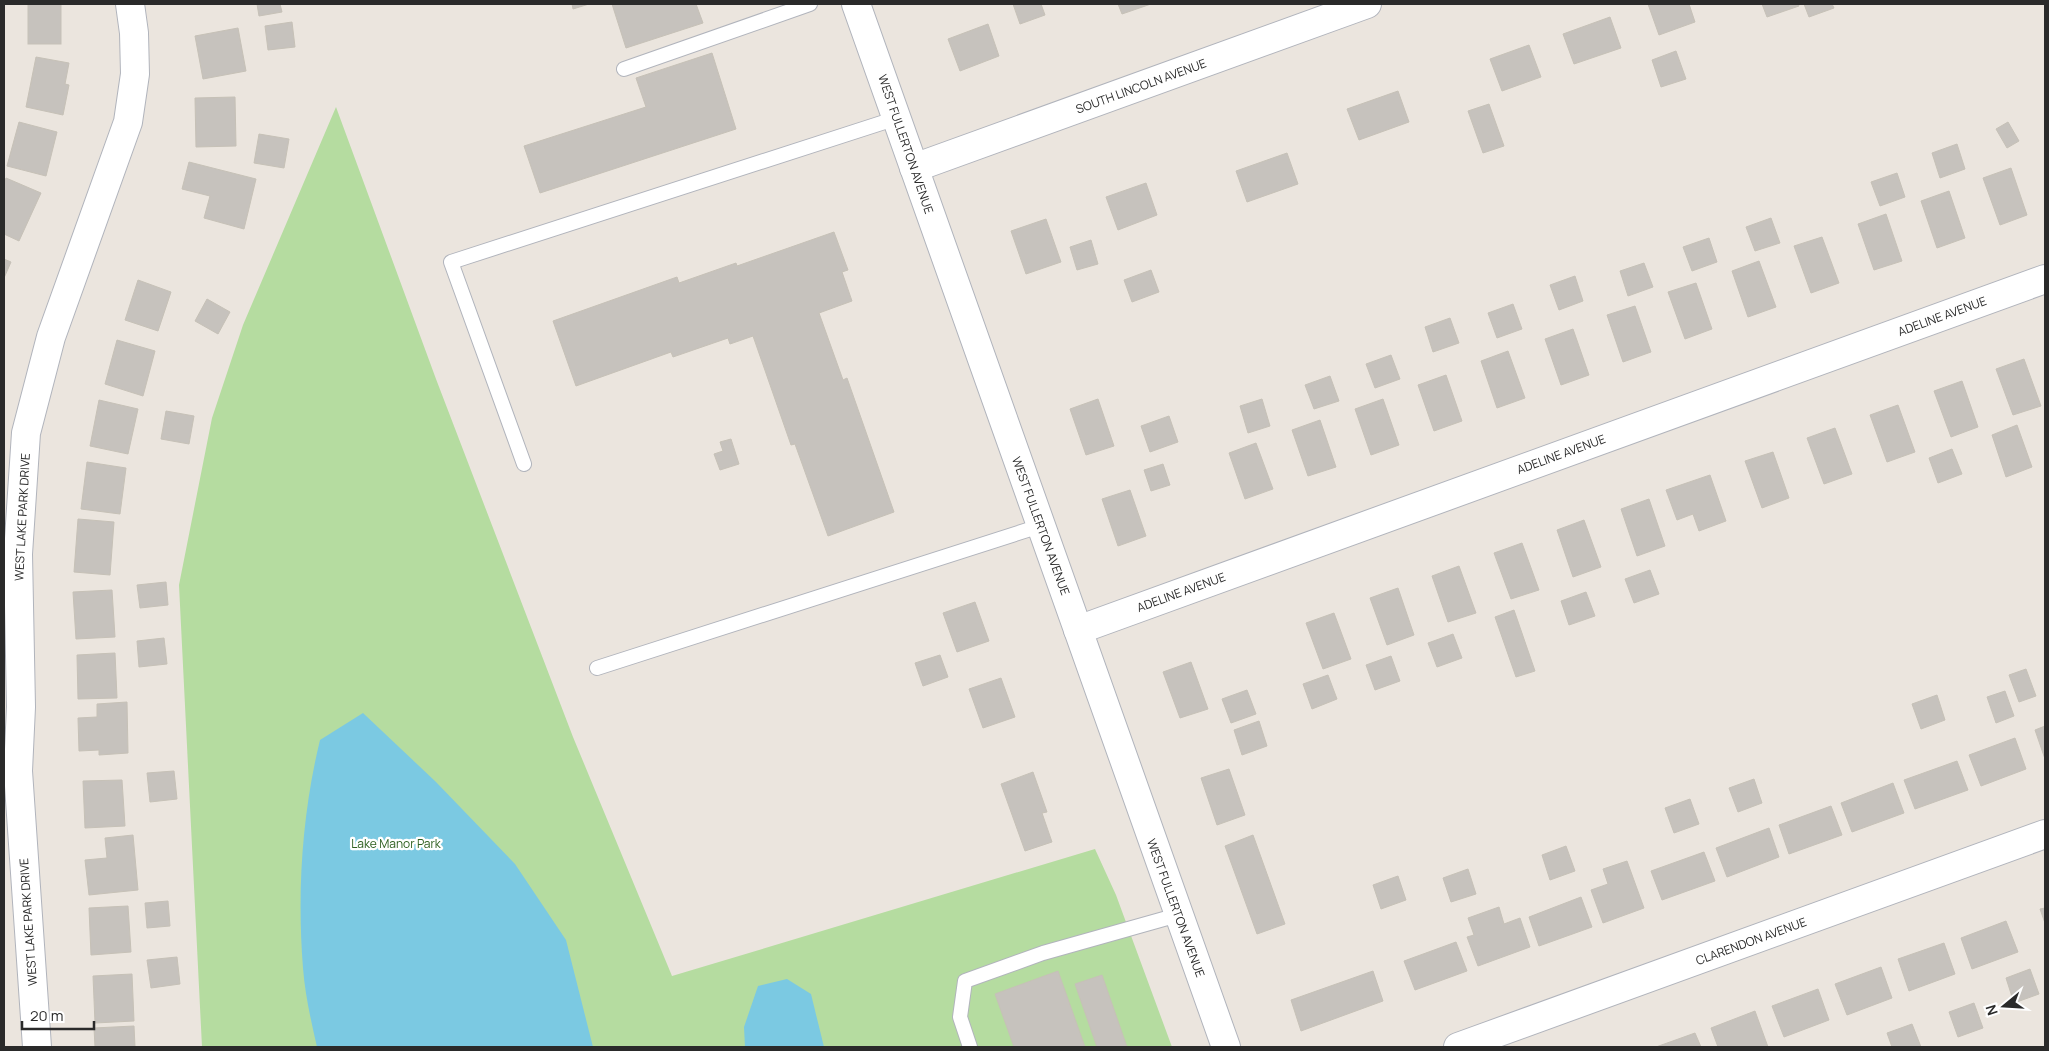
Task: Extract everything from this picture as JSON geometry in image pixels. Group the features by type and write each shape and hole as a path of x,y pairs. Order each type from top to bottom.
{"street":[{"name":"WEST LAKE PARK DRIVE","path":"37,1047 11,772 20,707 18,554 26,433 36,386 51,337 128,122 135,74 134,33 130,4"},
{"name":"WEST FULLERTON AVENUE","path":"856,4 1226,1047"},
{"name":"SOUTH LINCOLN AVENUE","path":"914,168 1367,4"},
{"name":"ADELINE AVENUE","path":"1078,630 2045,279"},
{"name":"CLARENDON AVENUE","path":"1458,1047 2045,834"}],"lane":[{"path":"624,69 810,4"},
{"path":"524,464 451,262 897,118"},
{"path":"597,668 1040,526"},
{"path":"970,1047 960,1017 965,981 1043,953 1178,915"}],"green space":[{"name":"Lake Manor Park","path":"336,107 436,379 573,737 672,976 1095,849 1116,895 1172,1047 202,1047 179,585 212,418 243,325"}],"water":[{"path":"363,713 436,782 515,864 566,940 593,1047 317,1047 305,988 301,939 302,853 305,825 320,740"},
{"path":"787,979 811,994 824,1047 745,1047 744,1027 758,986"}],"building":[{"path":"28,4 61,4 61,44 28,44"},
{"path":"257,4 280,4 282,12 259,16"},
{"path":"572,4 589,4 573,9"},
{"path":"612,4 696,4 703,23 626,48"},
{"path":"1013,4 1041,4 1045,15 1020,24"},
{"path":"1118,4 1151,4 1122,14"},
{"path":"1648,4 1689,4 1695,22 1659,35"},
{"path":"1762,4 1798,4 1799,6 1767,17"},
{"path":"1804,4 1832,4 1834,8 1809,17"},
{"path":"1610,17 1621,48 1574,64 1563,34"},
{"path":"292,22 295,47 268,50 265,26"},
{"path":"988,24 999,56 960,71 948,39"},
{"path":"238,28 246,71 203,79 195,36"},
{"path":"1529,45 1541,77 1502,91 1490,59"},
{"path":"1676,51 1686,79 1661,87 1652,60"},
{"path":"712,53 736,129 540,193 524,146 646,107 636,78"},
{"path":"36,57 69,63 65,84 69,85 63,115 26,107"},
{"path":"1398,91 1409,122 1359,140 1347,109"},
{"path":"235,97 236,146 196,147 195,98"},
{"path":"1489,104 1504,146 1483,153 1468,111"},
{"path":"19,122 57,132 46,176 7,166"},
{"path":"2008,122 2019,141 2007,148 1996,129"},
{"path":"259,134 289,139 284,168 254,163"},
{"path":"1957,144 1965,169 1940,178 1932,153"},
{"path":"1287,153 1298,184 1247,202 1236,171"},
{"path":"189,162 256,179 244,229 204,218 210,196 182,189"},
{"path":"2011,168 2027,215 2000,225 1983,178"},
{"path":"1897,173 1905,197 1880,206 1871,182"},
{"path":"6,178 41,193 19,241 4,234 4,183"},
{"path":"1146,183 1157,215 1118,230 1106,197"},
{"path":"1949,191 1965,238 1937,248 1921,201"},
{"path":"1886,214 1902,261 1874,270 1858,224"},
{"path":"1771,218 1780,243 1755,251 1746,227"},
{"path":"1046,219 1061,262 1026,274 1011,231"},
{"path":"834,232 848,270 842,272 852,301 819,313 843,380 847,378 894,512 828,536 795,444 791,445 753,336 730,344 728,338 673,357 671,352 576,386 553,321 677,277 679,283 736,263 737,266"},
{"path":"1822,237 1839,283 1811,293 1794,246"},
{"path":"1709,238 1717,262 1692,271 1683,247"},
{"path":"1091,240 1098,264 1077,270 1070,247"},
{"path":"4,259 11,262 4,278"},
{"path":"1759,261 1776,307 1748,317 1732,271"},
{"path":"1644,263 1653,287 1628,296 1620,271"},
{"path":"1151,270 1159,292 1132,302 1124,280"},
{"path":"1575,276 1583,301 1559,310 1550,285"},
{"path":"138,280 171,292 158,331 125,320"},
{"path":"1696,283 1712,329 1685,339 1668,292"},
{"path":"207,299 230,312 218,334 195,321"},
{"path":"1513,304 1522,329 1497,338 1488,313"},
{"path":"1635,306 1651,352 1623,362 1607,315"},
{"path":"1450,318 1459,343 1433,352 1425,327"},
{"path":"1573,329 1589,375 1561,385 1545,339"},
{"path":"117,340 155,351 143,396 105,384"},
{"path":"1508,351 1525,398 1497,408 1481,361"},
{"path":"1391,355 1400,379 1375,388 1366,364"},
{"path":"2024,359 2041,406 2013,415 1996,369"},
{"path":"1446,375 1462,421 1434,431 1418,385"},
{"path":"1330,376 1339,401 1314,409 1305,385"},
{"path":"1962,381 1978,427 1951,437 1934,391"},
{"path":"1098,399 1114,446 1086,455 1070,409"},
{"path":"1262,399 1270,426 1248,433 1240,406"},
{"path":"1383,399 1399,445 1371,455 1355,409"},
{"path":"99,400 138,409 128,454 90,446"},
{"path":"1898,405 1915,452 1887,462 1870,415"},
{"path":"166,411 194,416 189,444 161,439"},
{"path":"1169,416 1178,442 1150,452 1141,426"},
{"path":"1320,420 1336,467 1308,476 1292,430"},
{"path":"2017,425 2032,467 2006,477 1992,435"},
{"path":"1835,428 1852,474 1824,484 1807,438"},
{"path":"731,439 739,464 720,470 714,454 723,451 720,442"},
{"path":"1256,443 1273,489 1245,499 1229,453"},
{"path":"1952,449 1962,474 1938,483 1929,458"},
{"path":"1773,452 1789,498 1762,508 1745,461"},
{"path":"87,462 126,468 120,514 81,509"},
{"path":"1163,464 1170,485 1151,491 1144,470"},
{"path":"1710,475 1726,521 1699,531 1693,514 1677,520 1666,490"},
{"path":"1130,490 1146,536 1118,546 1102,499"},
{"path":"1649,499 1665,546 1637,556 1621,509"},
{"path":"78,519 114,522 110,575 74,572"},
{"path":"1584,520 1601,567 1573,577 1557,530"},
{"path":"1522,543 1539,590 1511,599 1494,553"},
{"path":"1459,566 1476,613 1448,622 1432,576"},
{"path":"1650,570 1659,594 1634,603 1625,579"},
{"path":"166,582 168,605 140,608 137,585"},
{"path":"1398,588 1414,635 1387,645 1370,598"},
{"path":"112,590 115,637 76,639 73,592"},
{"path":"1586,592 1595,616 1569,625 1561,601"},
{"path":"975,602 989,641 957,652 943,613"},
{"path":"1514,610 1535,671 1516,677 1495,617"},
{"path":"1334,613 1351,659 1323,669 1306,623"},
{"path":"1453,634 1462,658 1437,667 1428,643"},
{"path":"164,638 167,664 139,667 137,641"},
{"path":"115,653 117,698 78,699 77,655"},
{"path":"940,655 948,677 923,686 915,663"},
{"path":"1391,656 1400,681 1375,690 1366,665"},
{"path":"1191,662 1208,709 1180,718 1163,672"},
{"path":"2026,669 2036,696 2019,702 2009,675"},
{"path":"1328,675 1337,699 1312,709 1303,684"},
{"path":"1001,678 1015,717 983,728 969,689"},
{"path":"1247,690 1256,714 1231,723 1222,699"},
{"path":"2005,691 2014,716 1996,723 1987,697"},
{"path":"1937,695 1945,720 1921,729 1912,704"},
{"path":"127,702 128,753 99,755 99,750 79,751 78,718 97,717 97,704"},
{"path":"1259,721 1267,746 1242,755 1234,730"},
{"path":"2045,726 2045,759 2035,730"},
{"path":"2015,738 2026,769 1981,786 1969,755"},
{"path":"1957,761 1968,790 1915,809 1904,780"},
{"path":"1229,769 1245,815 1217,825 1201,778"},
{"path":"174,771 177,799 150,802 147,773"},
{"path":"1033,772 1047,812 1042,813 1052,842 1025,851 1001,784"},
{"path":"1754,779 1762,803 1738,812 1729,788"},
{"path":"122,780 125,826 85,828 83,781"},
{"path":"1893,783 1904,813 1852,832 1841,803"},
{"path":"1690,799 1699,824 1674,833 1665,808"},
{"path":"1831,806 1842,835 1789,854 1779,825"},
{"path":"1769,828 1779,857 1727,877 1716,848"},
{"path":"133,835 138,890 89,895 85,860 107,858 105,838"},
{"path":"1253,835 1285,924 1257,934 1225,846"},
{"path":"1566,846 1575,871 1550,880 1542,855"},
{"path":"1704,852 1715,881 1662,900 1651,871"},
{"path":"1627,861 1644,908 1603,923 1591,890 1608,884 1603,869"},
{"path":"1468,869 1476,894 1451,902 1443,878"},
{"path":"1398,876 1406,900 1381,909 1373,885"},
{"path":"1581,897 1592,927 1539,946 1529,917"},
{"path":"168,901 170,926 147,928 145,903"},
{"path":"128,906 131,952 91,955 89,908"},
{"path":"1499,907 1504,924 1520,918 1530,947 1478,966 1467,937 1474,935 1468,918"},
{"path":"2045,908 2045,923 2040,909"},
{"path":"2006,921 2018,952 1972,969 1961,938"},
{"path":"1456,942 1467,971 1415,990 1404,961"},
{"path":"1944,943 1955,974 1909,991 1898,959"},
{"path":"177,957 180,984 151,988 147,960"},
{"path":"1881,967 1892,998 1847,1015 1835,984"},
{"path":"2030,969 2039,994 2014,1003 2006,978"},
{"path":"1058,971 1085,1047 1014,1047 995,994"},
{"path":"1373,971 1383,1001 1301,1031 1291,1000"},
{"path":"132,974 134,1021 95,1023 93,976"},
{"path":"1102,975 1127,1047 1097,1047 1075,984"},
{"path":"1818,989 1829,1020 1784,1037 1772,1006"},
{"path":"1974,1003 1983,1028 1958,1037 1949,1012"},
{"path":"1755,1011 1768,1047 1718,1047 1711,1028"},
{"path":"1912,1024 1921,1047 1892,1047 1887,1033"},
{"path":"134,1026 135,1047 95,1047 94,1028"},
{"path":"1695,1033 1701,1047 1656,1047"}]}
